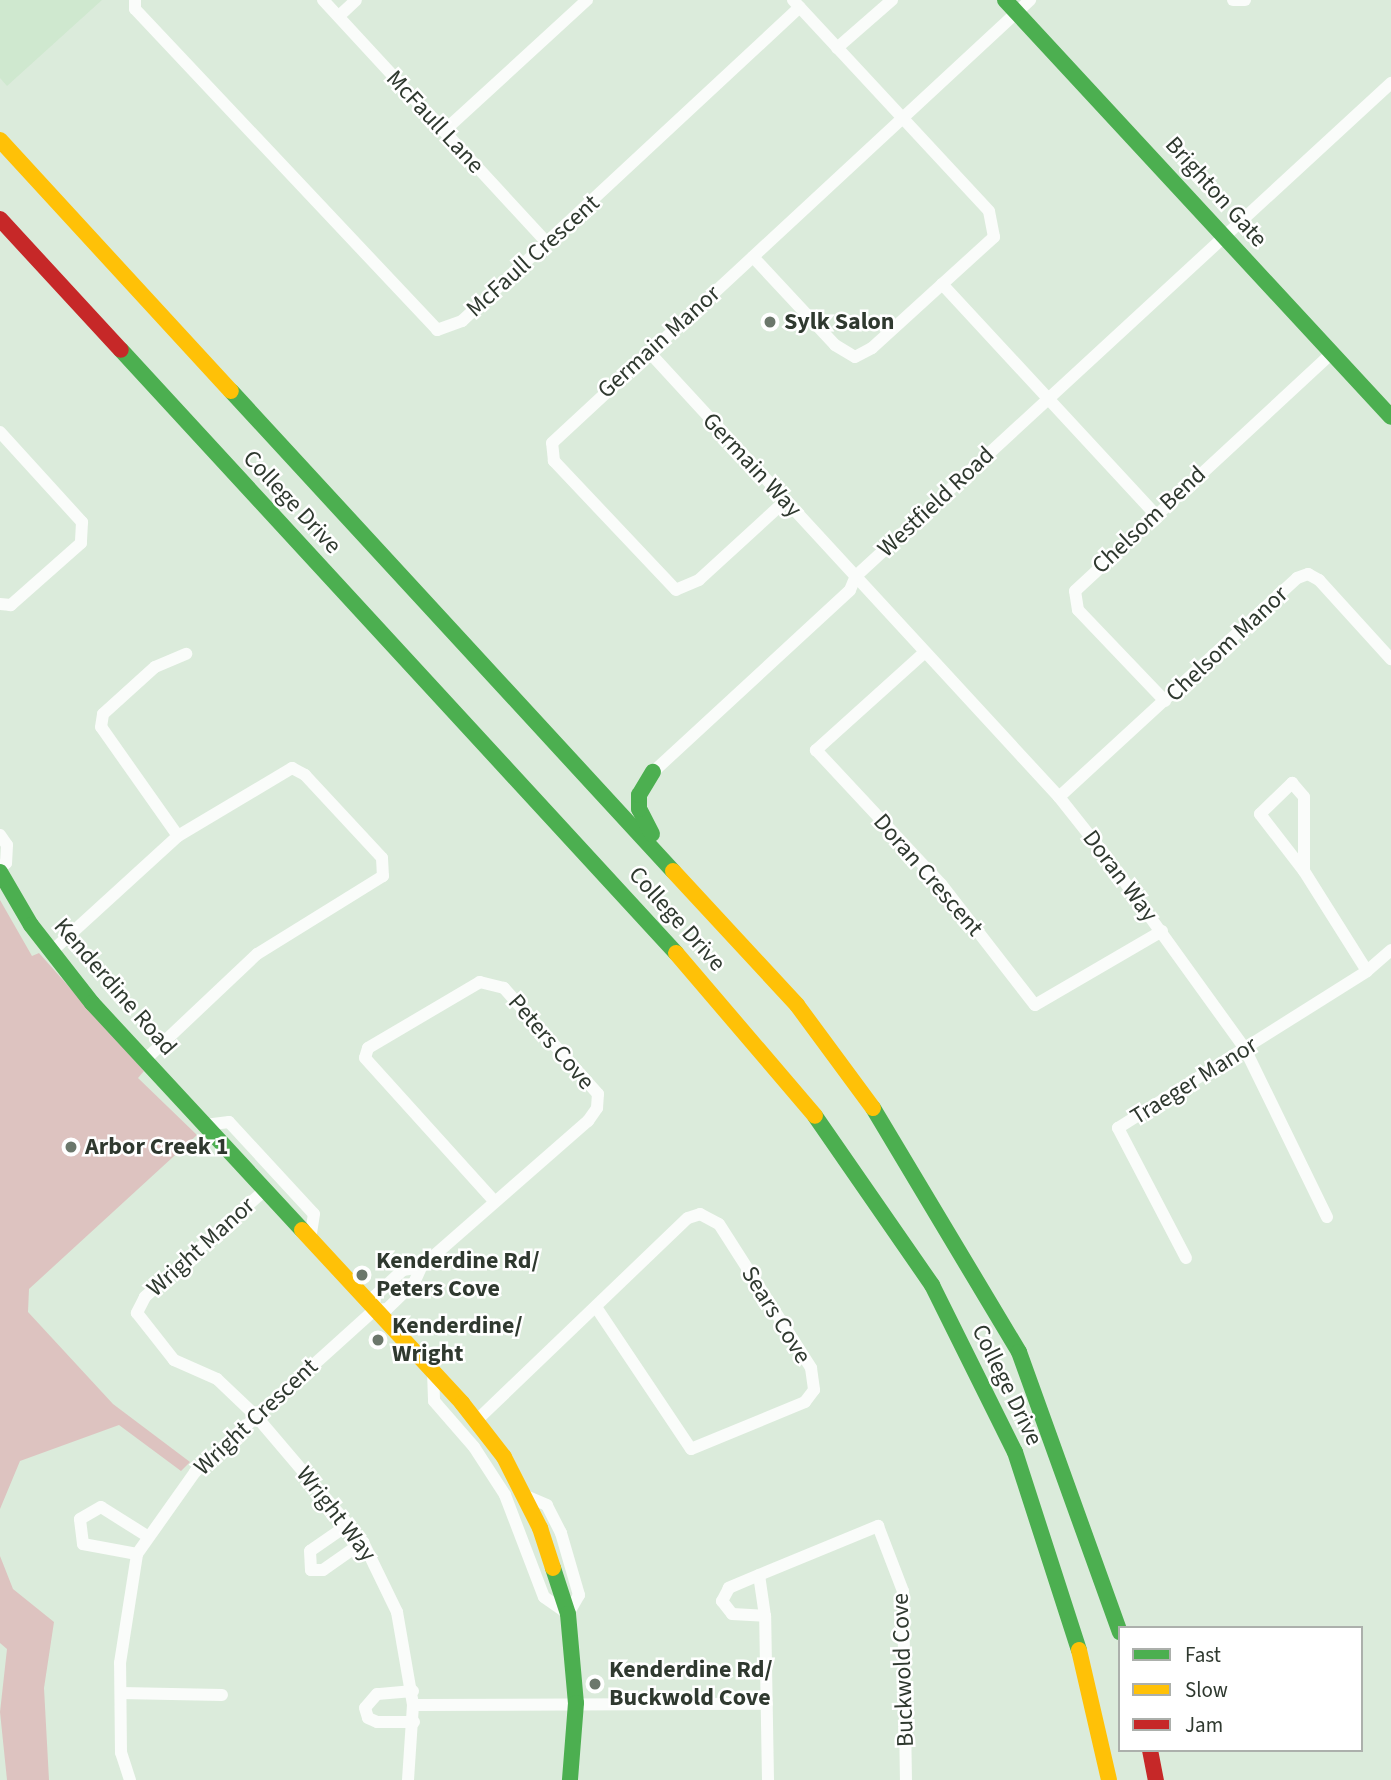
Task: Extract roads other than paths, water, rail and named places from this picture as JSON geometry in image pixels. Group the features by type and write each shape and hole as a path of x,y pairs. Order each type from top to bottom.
{"main road":[{"name":"Brighton Gate","path":"1005,0 1391,417"},
{"path":"0,134 47,192"},
{"name":"College Drive","path":"0,141 674,866 797,1005 878,1115 1019,1352 1118,1626"},
{"name":"College Drive","path":"0,219 735,1019 881,1205 932,1285 1016,1452 1072,1622 1109,1780"},
{"path":"0,236 185,420"},
{"path":"653,772 639,795 639,809 674,866"},
{"name":"Kenderdine Road","path":"0,872 52,951 146,1059 477,1420 526,1496 568,1614 576,1703 570,1780"},
{"path":"1150,1752 1156,1780"}],"street":[{"name":"McFaull Crescent","path":"135,0 135,9 429,327 446,330 462,321 548,243 796,4"},
{"name":"McFaull Lane","path":"323,0 548,243"},
{"path":"339,16 356,0"},
{"path":"444,131 587,0"},
{"path":"838,48 892,0"},
{"name":"Germain Manor","path":"784,502 699,580 676,590 554,461 557,434 754,257 1030,0"},
{"path":"1233,0 1245,0"},
{"path":"754,257 835,345 855,357 872,348 994,237 995,226 989,211 796,4"},
{"name":"Westfield Road","path":"653,772 850,590 856,576 1391,83"},
{"path":"942,284 1156,514"},
{"name":"Germain Way","path":"649,352 784,502 856,576"},
{"name":"Chelsom Bend","path":"1165,701 1075,602 1080,583 1332,353"},
{"path":"0,432 82,522 81,542 74,550 11,606 0,604"},
{"name":"Chelsom Manor","path":"1059,797 1308,574 1319,580 1391,659"},
{"name":"Doran Way","path":"856,576 1059,797 1162,931 1245,1049 1326,1217"},
{"name":"Doran Crescent","path":"926,652 816,750 941,884 1035,1005 1162,931"},
{"path":"178,836 101,727 103,714 146,676 186,654"},
{"path":"52,951 178,836 292,768 305,775 382,858 383,877 257,954 146,1059"},
{"path":"1304,871 1304,797 1292,783 1260,814 1304,871 1367,971"},
{"path":"0,835 7,845 6,863 0,867"},
{"name":"Traeger Manor","path":"1186,1258 1118,1128 1367,971 1391,950"},
{"name":"Peters Cove","path":"374,1310 375,1296 403,1270 421,1267 588,1121 597,1108 598,1094 504,988 480,982 368,1048 365,1058 494,1201"},
{"path":"205,1125 229,1122 314,1214 310,1239"},
{"name":"Wright Manor","path":"255,1415 217,1379 174,1360 137,1313 145,1297 265,1190"},
{"name":"Sears Cove","path":"477,1420 688,1218 700,1214 719,1224 811,1368 814,1390 805,1402 691,1450 596,1307"},
{"name":"Wright Crescent","path":"130,1780 121,1753 120,1663 137,1554 147,1536 195,1472 374,1310"},
{"path":"433,1371 434,1401 474,1447 505,1495 544,1597 568,1614"},
{"name":"Wright Way","path":"255,1415 363,1542 397,1612 414,1705"},
{"path":"137,1554 83,1544 80,1519 101,1507 147,1536"},
{"path":"349,1524 310,1551 311,1570 323,1570 363,1542"},
{"name":"Buckwold Cove","path":"765,1616 732,1614 722,1601 729,1588 878,1526 903,1591 906,1780"},
{"path":"759,1575 765,1616 768,1780"},
{"path":"413,1691 377,1694 365,1708 368,1718 377,1721 414,1722"},
{"path":"121,1693 222,1695"},
{"path":"408,1780 414,1705 766,1704"}],"place":[{"name":"Sylk Salon","path":"770,322"},
{"name":"Arbor Creek 1","path":"71,1147"},
{"name":"Kenderdine Rd/ Peters Cove","path":"362,1275"},
{"name":"Kenderdine/ Wright","path":"378,1340"},
{"name":"Kenderdine Rd/ Buckwold Cove","path":"595,1684"}]}
